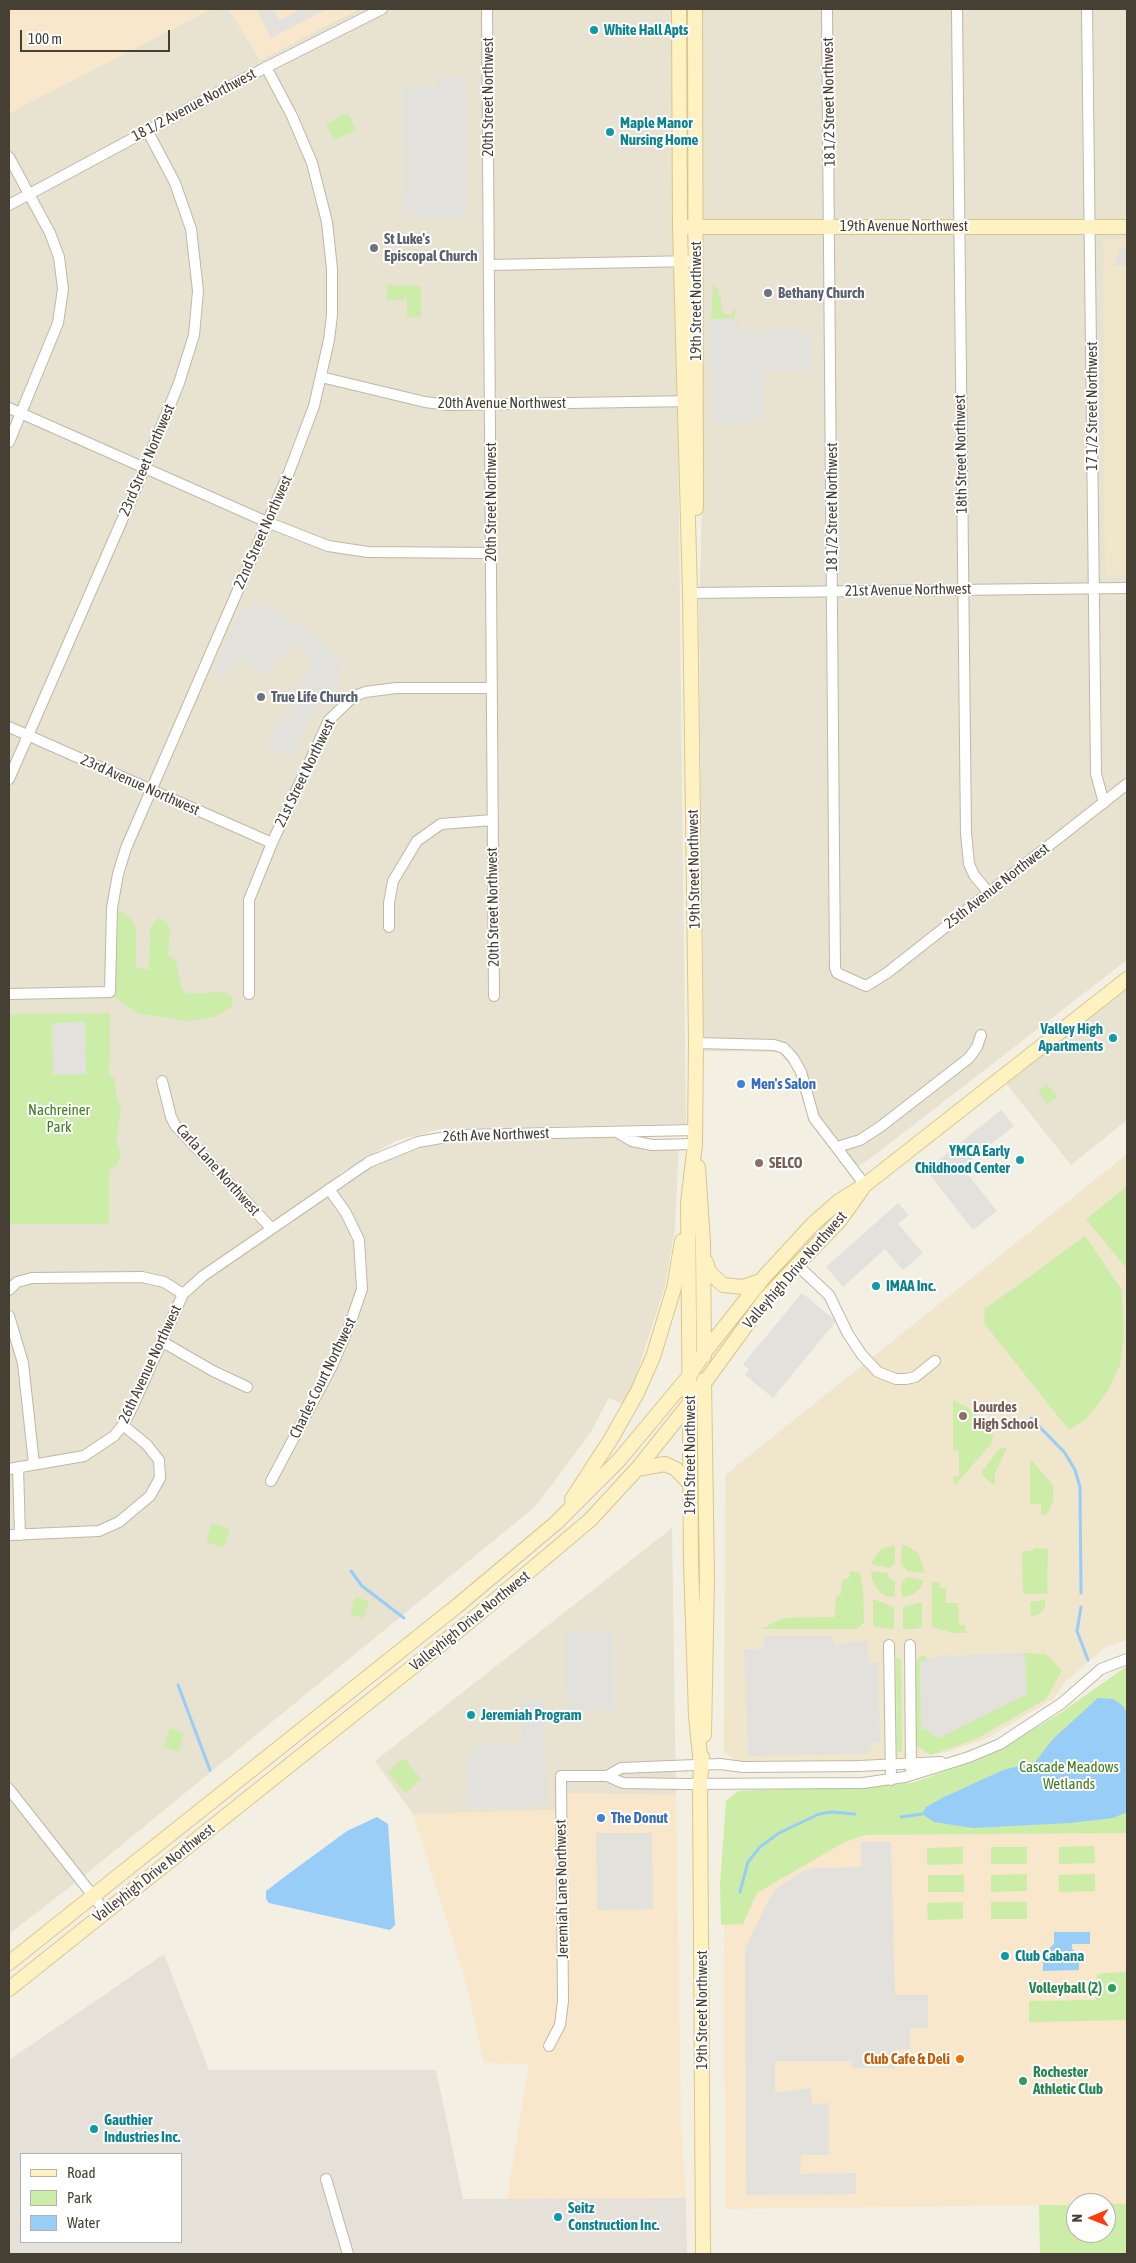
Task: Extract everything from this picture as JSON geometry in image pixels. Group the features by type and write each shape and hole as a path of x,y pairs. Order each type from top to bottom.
{"main road":[{"name":"19th Street Northwest","path":"679,9 681,261 691,401"},
{"name":"19th Street Northwest","path":"694,9 696,261 691,401 690,594 696,1043 695,1137 703,1243 704,1353 706,1684 700,1783 703,2254"},
{"name":"19th Avenue Northwest","path":"680,228 1127,226"},
{"name":"Valleyhigh Drive Northwest","path":"9,1963 456,1606 556,1523 620,1459 690,1375 704,1353 764,1277 812,1224 839,1201 865,1185 1127,979"},
{"name":"19th Street Northwest","path":"695,1137 688,1203 689,1404 695,1707 701,1766"},
{"name":"Valleyhigh Drive Northwest","path":"9,1989 548,1558 590,1520 637,1469 689,1404 766,1298 840,1220 865,1185"},
{"path":"556,1523 611,1439 637,1392 653,1357 674,1288 688,1203"},
{"path":"703,1243 709,1272 723,1285 742,1288 752,1285 764,1277"},
{"path":"637,1469 665,1464 676,1468 690,1484"}],"street":[{"name":"18 1/2 Avenue Northwest","path":"9,206 266,67 382,9"},
{"name":"20th Street Northwest","path":"487,9 494,996"},
{"name":"18 1/2 Street Northwest","path":"827,9 831,226 835,968 836,974 866,986"},
{"name":"18th Street Northwest","path":"957,9 958,227 967,850 974,875 988,892"},
{"name":"17 1/2 Street Northwest","path":"1087,9 1096,774 1104,803"},
{"name":"22nd Street Northwest","path":"9,994 110,992 110,931 118,874 150,790 304,436 321,378 329,340 333,291 327,222 306,148 266,67"},
{"name":"23rd Street Northwest","path":"9,779 144,468 189,354 196,316 198,291 194,244 186,211 175,183 147,130"},
{"path":"9,157 57,250 63,289 58,323 9,442"},
{"path":"489,265 696,261"},
{"name":"20th Avenue Northwest","path":"321,378 432,403 691,401"},
{"path":"9,408 267,522 319,543 353,551 491,553"},
{"name":"21st Avenue Northwest","path":"690,594 964,588 1127,588"},
{"name":"21st Street Northwest","path":"248,994 249,900 272,843 329,720 353,697 365,692 396,688 492,688"},
{"name":"23rd Avenue Northwest","path":"9,726 272,843"},
{"name":"25th Avenue Northwest","path":"866,986 887,973 1127,784"},
{"path":"388,927 389,903 393,881 417,840 441,824 493,820"},
{"path":"837,1147 860,1140 880,1127 968,1058 977,1047 981,1035"},
{"path":"696,1043 774,1045 784,1048 793,1058 801,1072 814,1118 865,1185"},
{"name":"Carla Lane Northwest","path":"162,1081 175,1124 271,1228"},
{"name":"26th Ave Northwest","path":"329,1189 380,1157 399,1148 438,1137 617,1132 632,1140 652,1145 695,1137"},
{"name":"26th Avenue Northwest","path":"13,1468 58,1462 84,1456 114,1436 123,1425 182,1294 203,1276 329,1189"},
{"name":"Charles Court Northwest","path":"272,1481 321,1390 350,1324 362,1289 359,1240 346,1213 329,1189"},
{"path":"797,1265 829,1295 848,1334 862,1355 878,1372 896,1379 906,1380 916,1377 935,1361"},
{"path":"9,1290 17,1282 32,1278 142,1277 164,1282 182,1294"},
{"path":"9,1316 22,1363 34,1464"},
{"path":"162,1341 213,1371 247,1387"},
{"path":"9,1535 99,1531 119,1522 150,1496 160,1478 159,1460 147,1445 123,1425"},
{"path":"13,1468 20,1535"},
{"path":"889,1645 890,1764 892,1780"},
{"path":"910,1645 911,1776"},
{"path":"969,1757 1000,1744 1062,1703 1101,1669 1127,1659"},
{"name":"Jeremiah Lane Northwest","path":"607,1776 621,1768 720,1764 743,1767 859,1766 912,1764 969,1757"},
{"name":"Jeremiah Lane Northwest","path":"548,2046 560,2025 563,2001 561,1776 607,1776 623,1783 863,1783 911,1776 969,1757"},
{"path":"9,1789 106,1912"},
{"path":"326,2179 348,2254"}],"shaded area":[{"path":"9,9 211,9 9,113"},
{"path":"211,9 229,9 260,60 359,9 673,9 686,1124 441,1129 395,1141 340,1173 330,1188 418,1142 617,1132 632,1141 679,1145 675,1227 665,1286 634,1382 624,1405 609,1398 590,1433 536,1506 80,1879 9,1934 9,113"},
{"path":"229,9 359,9 260,60"},
{"path":"256,9 273,9 279,20 301,9 327,9 271,38"},
{"path":"703,9 1127,9 1127,960 872,1157 851,1171 838,1155 799,1075 779,1052 704,1051 699,618 702,500"},
{"path":"438,77 467,77 467,216 403,216 402,87 438,87"},
{"path":"1103,239 1127,239 1127,575 1105,575"},
{"path":"1127,248 1127,266 1114,266 1120,249"},
{"path":"738,319 738,331 812,330 812,372 764,373 764,422 712,423 711,320"},
{"path":"254,599 310,632 342,662 341,678 310,716 292,757 268,748 278,722 294,706 287,697 316,662 295,643 263,677 249,663 238,657 223,680 212,675 242,608 248,611"},
{"path":"1127,979 1127,1120 1071,1165 1001,1077"},
{"path":"85,1022 86,1074 53,1075 52,1023"},
{"path":"1001,1110 1014,1126 962,1167 997,1211 973,1230 926,1170"},
{"name":"Lourdes High School","path":"1127,1154 1127,1640 1105,1647 1065,1682 1053,1699 985,1739 950,1751 925,1756 867,1760 737,1761 724,1752 725,1475"},
{"path":"898,1203 909,1215 898,1224 923,1253 903,1270 885,1249 843,1287 826,1267"},
{"path":"802,1293 836,1321 773,1398 745,1375 749,1369 743,1364"},
{"path":"672,1528 676,1795 557,1793 557,1810 413,1814 375,1761"},
{"path":"566,1631 613,1631 614,1710 567,1710"},
{"path":"764,1636 833,1636 834,1646 855,1641 867,1641 869,1662 878,1662 880,1742 873,1742 870,1750 864,1754 748,1756 744,1649 764,1649"},
{"path":"1025,1653 1027,1694 941,1737 934,1737 929,1730 921,1729 920,1662 940,1656"},
{"path":"521,1700 544,1700 546,1806 463,1807 463,1798 468,1798 467,1757 482,1743 522,1742"},
{"path":"556,1793 676,1795 681,2122 686,2198 507,2199 529,2064 484,2063 465,1979 413,1814 556,1810"},
{"path":"596,1833 652,1833 653,1909 597,1910"},
{"name":"Rochester Athletic Club","path":"1127,1833 1127,2204 1116,2204 1116,2193 1066,2193 1066,2205 725,2209 724,1924 743,1924 757,1893 843,1843 865,1835"},
{"path":"861,1842 891,1842 895,1995 928,1995 928,2028 910,2028 910,2049 895,2050 895,2068 852,2068 852,2061 775,2061 775,2093 811,2088 812,2104 829,2103 829,2155 801,2155 800,2174 856,2173 856,2194 746,2195 745,1949 769,1899 779,1887 803,1871 814,1868 861,1867"},
{"path":"164,1954 209,2070 436,2070 463,2199 686,2198 687,2254 9,2254 9,2060"}],"green space":[{"path":"348,113 356,130 334,140 326,124"},
{"path":"713,283 718,289 718,294 721,295 721,307 724,314 732,314 733,309 735,309 735,318 711,319"},
{"path":"387,285 421,286 421,317 407,317 407,297 404,297 403,300 387,300"},
{"path":"121,911 132,920 136,929 136,968 149,970 150,928 158,918 166,922 170,930 168,955 176,961 181,987 187,994 224,992 233,998 232,1007 214,1017 189,1021 140,1014 115,998 110,991 112,947 105,934 110,913"},
{"name":"Nachreiner Park","path":"110,1013 109,1075 115,1079 116,1096 121,1108 116,1140 121,1155 117,1165 109,1170 109,1224 12,1224 9,1227 9,1014"},
{"path":"1047,1084 1057,1097 1048,1104 1038,1091"},
{"path":"1127,1186 1127,1269 1086,1219"},
{"path":"1085,1236 1122,1290 1124,1336 1120,1365 1106,1394 1086,1419 1069,1430 984,1323 985,1309"},
{"path":"953,1400 967,1407 990,1429 993,1436 991,1444 955,1485 953,1477 959,1476 959,1451 953,1450"},
{"path":"1000,1448 1007,1448 995,1473 995,1484 993,1485 981,1473"},
{"path":"1030,1461 1053,1485 1053,1501 1047,1514 1041,1515 1041,1504 1030,1504"},
{"path":"212,1523 230,1529 224,1547 206,1542"},
{"path":"902,1545 908,1546 919,1554 925,1573 908,1571 901,1563"},
{"path":"895,1546 895,1563 889,1568 871,1564 879,1551"},
{"path":"1035,1548 1048,1549 1047,1594 1023,1594 1022,1555 1024,1551 1032,1551"},
{"path":"850,1571 859,1572 863,1589 864,1622 860,1627 856,1629 761,1629 783,1618 835,1617 836,1597 841,1594 842,1580 849,1578"},
{"path":"871,1571 888,1573 889,1578 895,1582 895,1596 888,1597 880,1592 873,1582"},
{"path":"907,1577 924,1580 920,1588 913,1594 902,1598 901,1584"},
{"path":"932,1582 939,1582 940,1588 946,1588 946,1603 958,1603 959,1625 965,1625 966,1633 953,1633 932,1627"},
{"path":"355,1597 369,1601 363,1618 350,1614"},
{"path":"873,1599 894,1607 894,1629 875,1627 873,1624"},
{"path":"1045,1600 1045,1608 1039,1614 1031,1617 1030,1602"},
{"path":"922,1602 922,1626 917,1629 903,1629 903,1607"},
{"path":"1025,1653 1046,1654 1062,1670 1046,1699 976,1739 931,1755 916,1745 915,1663 919,1657 925,1656 927,1659 921,1662 921,1728 929,1730 934,1737 941,1737 1026,1694"},
{"path":"896,1657 901,1659 902,1752 897,1752"},
{"name":"Cascade Meadows Wetlands","path":"1127,1666 1127,1833 865,1835 843,1843 757,1893 743,1924 721,1925 720,1885 726,1801 738,1791 912,1783 992,1754 1059,1714"},
{"path":"170,1728 184,1733 178,1752 164,1747"},
{"path":"404,1758 421,1779 405,1793 388,1772"},
{"path":"1094,1846 1095,1863 1059,1864 1059,1847"},
{"path":"963,1847 963,1864 927,1865 927,1848"},
{"path":"991,1847 1027,1847 1027,1864 991,1864"},
{"path":"1027,1874 1027,1891 991,1892 991,1875"},
{"path":"1095,1874 1095,1891 1059,1892 1059,1875"},
{"path":"928,1875 964,1875 964,1892 928,1892"},
{"path":"963,1902 963,1919 928,1920 927,1903"},
{"path":"991,1902 1027,1902 1027,1919 991,1919"},
{"path":"1127,1972 1127,2020 1029,2022 1029,2001 1096,2000 1097,1975"},
{"path":"1116,2204 1127,2204 1127,2254 1040,2254 1039,2205 1066,2205 1066,2243 1116,2243"}],"water":[{"path":"1098,1698 1113,1699 1123,1706 1127,1713 1127,1812 1113,1818 1070,1823 973,1828 934,1822 922,1814 926,1807 944,1797 1003,1770 1035,1762 1053,1739"},
{"path":"377,1817 388,1824 395,1925 390,1930 269,1903 266,1899 266,1891 347,1831"},
{"path":"1054,1932 1090,1932 1090,1944 1072,1944 1072,1949 1079,1954 1079,1970 1043,1971 1043,1954 1054,1944"}],"waterway":[{"path":"1031,1418 1065,1453 1075,1470 1080,1487 1081,1593"},
{"path":"351,1571 362,1586 404,1618"},
{"path":"1081,1607 1077,1631 1088,1660"},
{"path":"178,1685 210,1770"},
{"path":"740,1892 748,1862 760,1847 779,1833 819,1814 832,1812 855,1814"},
{"path":"901,1817 922,1814"}],"place":[{"name":"White Hall Apts","path":"594,30"},
{"name":"Maple Manor Nursing Home","path":"610,132"},
{"name":"St Luke's Episcopal Church","path":"374,248"},
{"name":"Bethany Church","path":"768,293"},
{"name":"True Life Church","path":"261,697"},
{"name":"Valley High Apartments","path":"1113,1038"},
{"name":"Men's Salon","path":"741,1084"},
{"name":"YMCA Early Childhood Center","path":"1020,1160"},
{"name":"SELCO","path":"759,1163"},
{"name":"IMAA Inc.","path":"876,1286"},
{"name":"Lourdes High School","path":"963,1416"},
{"name":"Jeremiah Program","path":"471,1715"},
{"name":"The Donut","path":"601,1818"},
{"name":"Club Cabana","path":"1005,1956"},
{"name":"Volleyball (2)","path":"1112,1988"},
{"name":"Club Cafe & Deli","path":"960,2059"},
{"name":"Rochester Athletic Club","path":"1023,2081"},
{"name":"Gauthier Industries Inc.","path":"94,2129"},
{"name":"Seitz Construction Inc.","path":"558,2217"}]}
